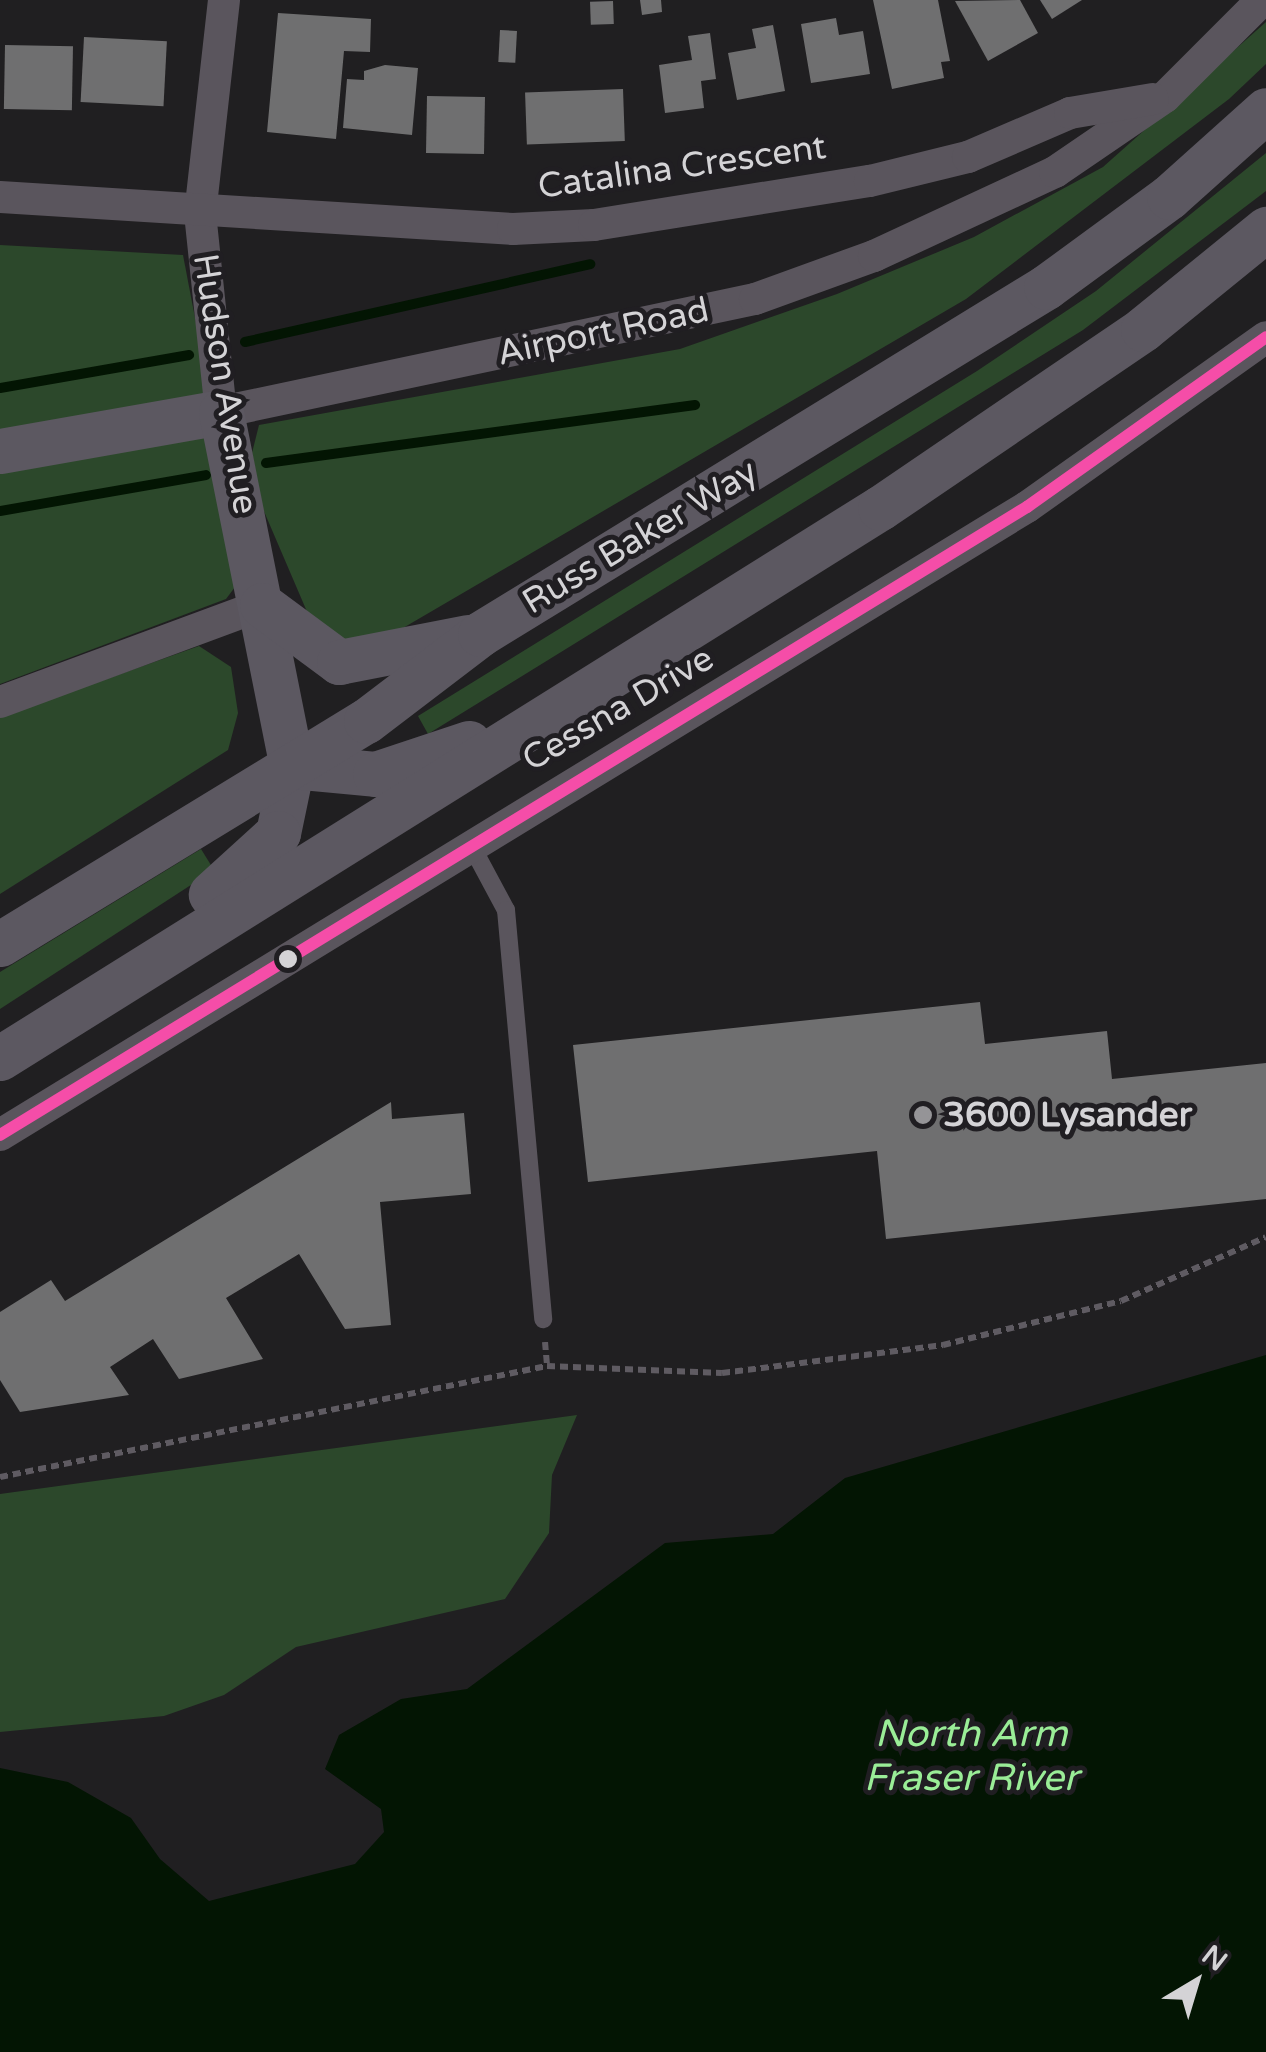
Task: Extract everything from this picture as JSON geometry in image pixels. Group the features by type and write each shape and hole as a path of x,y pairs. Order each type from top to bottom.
{"main road":[{"name":"Russ Baker Way","path":"0,944 292,766 480,634 1046,287 1169,197 1266,110"},
{"path":"0,1058 517,729 896,497 1143,329 1266,228"},
{"name":"Airport Road","path":"0,451 222,412"},
{"name":"Hudson Avenue","path":"222,412 292,766"},
{"path":"262,605 339,662 480,634"},
{"path":"0,1031 263,856 278,833 292,766 374,774 517,729"}],"street":[{"name":"Hudson Avenue","path":"222,412 200,213 224,0"},
{"path":"1165,97 1262,0"},
{"name":"Catalina Crescent","path":"0,196 200,213 594,225 870,181 968,156 1070,113 1165,97"},
{"name":"Airport Road","path":"222,412 755,298 1056,172 1165,97"},
{"name":"Cessna Drive","path":"0,1134 470,842 1027,506 1262,348"},
{"path":"0,702 262,605"}],"lane":[{"path":"470,842 506,910 542,1319"}],"path":[{"path":"0,1477 548,1366 722,1373 943,1346 1121,1300 1266,1237"}],"green space":[{"path":"1266,22 1266,64 1229,99 966,299 391,635 341,641 311,621 263,509 252,453 259,425 680,349 837,294 974,237 1103,167"},
{"path":"1266,153 1266,191 1083,330 428,734 418,716 977,371 1096,291"},
{"path":"0,245 183,255 244,575 226,599 0,684"},
{"path":"199,646 231,667 238,713 228,750 0,894 0,717"},
{"path":"201,849 214,870 0,1009 0,972"},
{"path":"577,1415 552,1475 549,1533 505,1599 296,1647 224,1695 164,1716 0,1732 0,1494"}],"water":[{"name":"North Arm Fraser River","path":"1266,1355 1266,2052 0,2052 0,1768 68,1782 131,1818 160,1859 209,1901 355,1864 384,1832 381,1809 325,1769 339,1735 401,1699 467,1689 665,1543 773,1534 845,1478"}],"building":[{"path":"640,0 661,0 662,12 642,15"},
{"path":"873,0 938,0 950,61 941,62 944,78 892,89"},
{"path":"1020,0 1038,33 988,61 955,1"},
{"path":"1040,0 1082,0 1052,19"},
{"path":"613,1 614,24 591,25 590,2"},
{"path":"278,13 371,19 370,52 344,51 336,139 267,132"},
{"path":"836,18 839,35 863,31 870,74 811,83 801,24"},
{"path":"773,25 785,91 737,100 728,53 756,48 752,29"},
{"path":"500,30 517,31 515,63 498,62"},
{"path":"710,33 716,79 701,81 704,108 665,113 659,65 692,60 688,36"},
{"path":"84,37 167,41 163,106 81,102"},
{"path":"5,45 73,46 72,110 4,109"},
{"path":"385,65 418,68 412,135 343,128 347,79 364,80 364,71"},
{"path":"623,89 625,141 527,144 525,92"},
{"path":"427,96 485,97 484,154 426,153"},
{"name":"3600 Lysander","path":"980,1002 985,1044 1107,1031 1112,1079 1266,1063 1266,1199 886,1239 877,1151 588,1182 573,1045"},
{"path":"391,1102 392,1119 464,1113 471,1194 380,1202 391,1325 345,1329 299,1254 226,1298 263,1359 179,1379 153,1339 110,1367 129,1395 20,1412 0,1380 0,1312 51,1280 65,1301"}],"waterway":[{"path":"245,342 590,264"},
{"path":"0,388 189,355"},
{"path":"266,463 695,405"},
{"path":"0,511 206,475"}],"transit line":[{"path":"0,1135 1027,507 1266,337"}],"place":[{"name":"3600 Lysander","path":"923,1115"}]}
